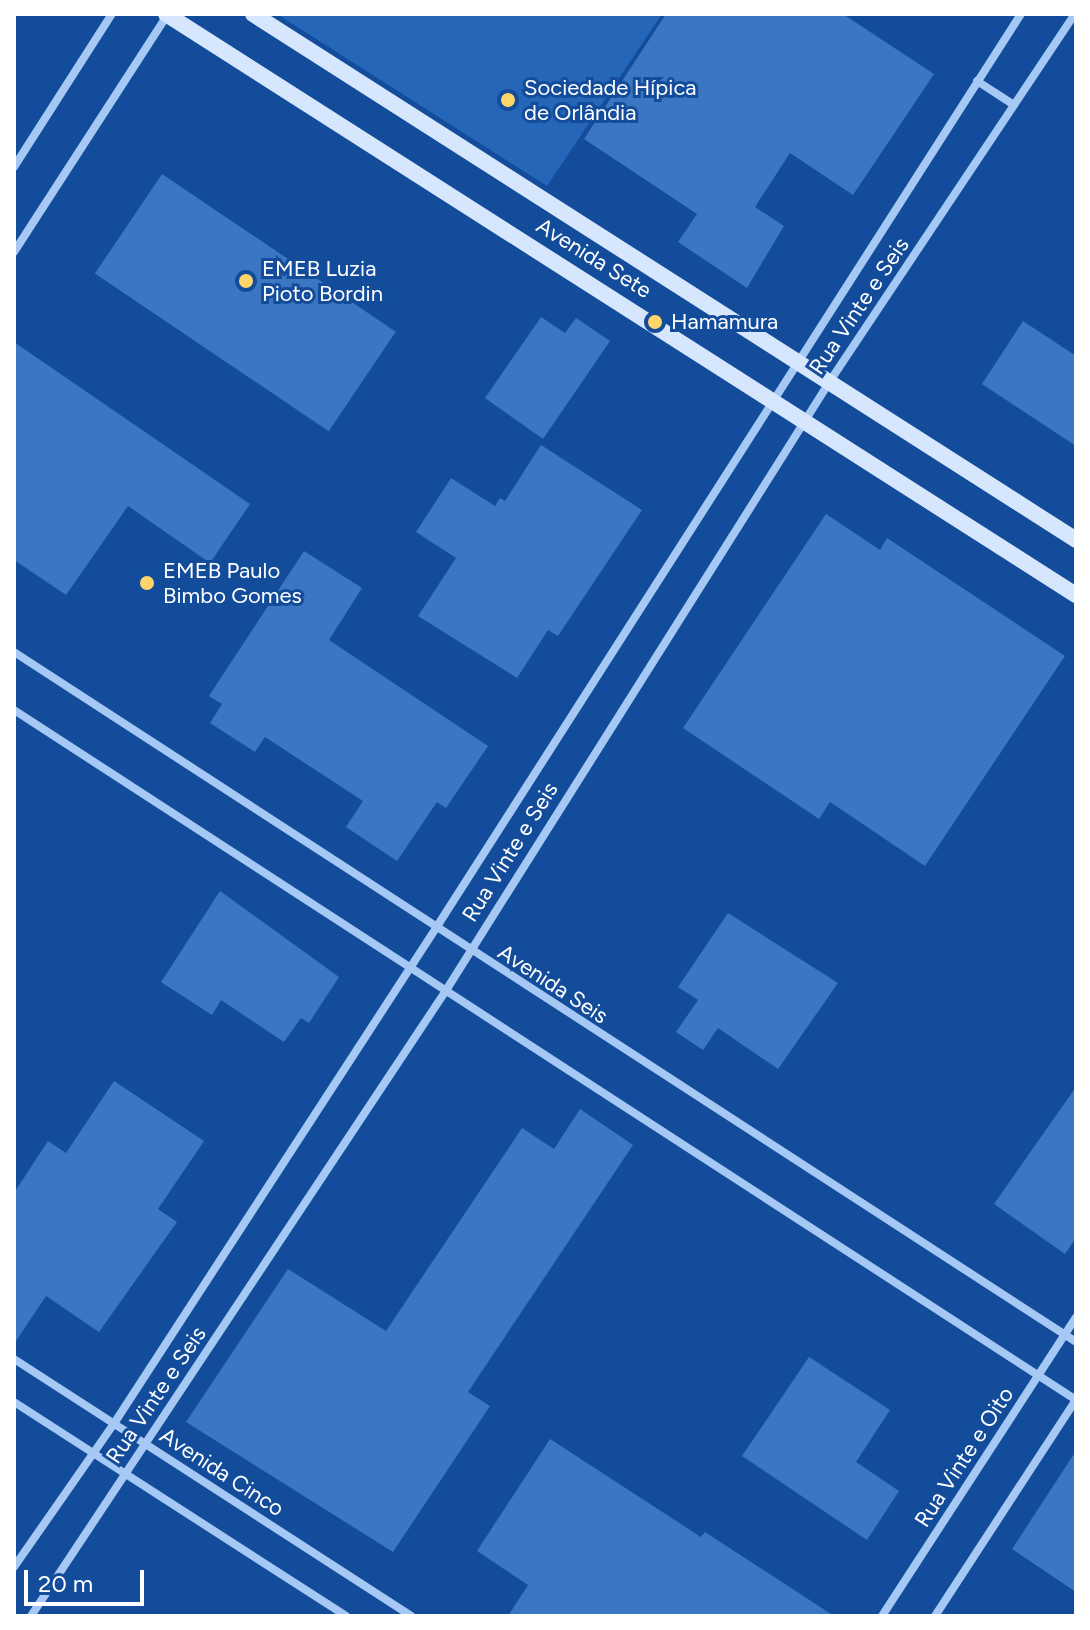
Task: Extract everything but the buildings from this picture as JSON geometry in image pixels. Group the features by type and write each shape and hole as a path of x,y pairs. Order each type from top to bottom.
{"street":[{"path":"14,167 112,14"},
{"path":"14,252 167,14"},
{"name":"Avenida Sete","path":"167,14 772,397 1076,595"},
{"name":"Avenida Sete","path":"253,14 1076,540"},
{"name":"Rua Vinte e Seis","path":"14,1567 115,1422 436,928 796,359 1021,14"},
{"name":"Rua Vinte e Seis","path":"31,1616 445,992 830,381 1075,14"},
{"path":"977,81 1014,105"},
{"name":"Avenida Seis","path":"14,652 469,951 1076,1342"},
{"path":"14,710 1076,1400 935,1616"},
{"name":"Rua Vinte e Oito","path":"882,1616 1076,1317"},
{"name":"Avenida Cinco","path":"14,1359 411,1616"},
{"path":"14,1402 346,1616"}],"shaded area":[{"name":"Sociedade Hípica de Orlândia","path":"277,14 662,14 547,186"}],"place":[{"name":"Sociedade Hípica de Orlândia","path":"508,100"},
{"name":"EMEB Luzia Pioto Bordin","path":"246,281"},
{"name":"Hamamura","path":"655,322"},
{"name":"EMEB Paulo Bimbo Gomes","path":"147,583"}]}
